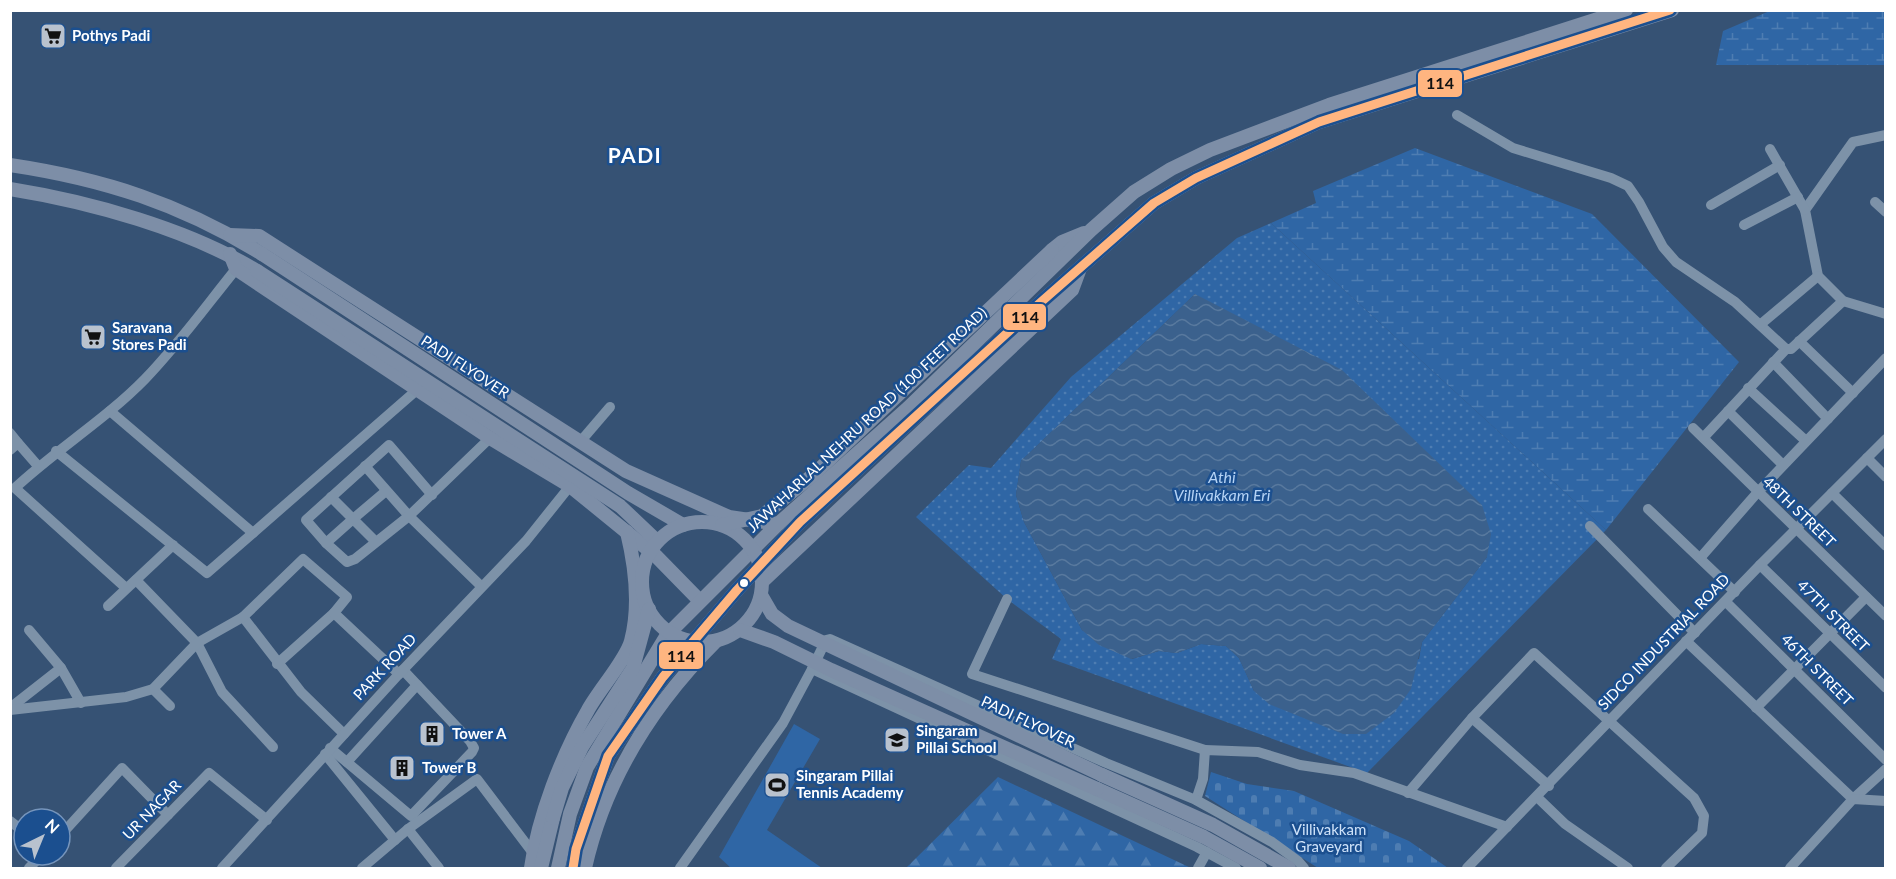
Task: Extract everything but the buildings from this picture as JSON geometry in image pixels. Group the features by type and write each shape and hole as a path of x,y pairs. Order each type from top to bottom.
{"main road":[{"name":"JAWAHARLAL NEHRU ROAD (100 FEET ROAD)","path":"558,868 570,814 587,766 667,635 778,524 908,408 1091,230 1134,192 1171,169 1210,150 1340,101 1626,10"},
{"name":"JAWAHARLAL NEHRU ROAD (100 FEET ROAD)","path":"573,868 576,849 608,756 663,677 737,590 800,522 1154,203 1174,189 1309,126 1672,10"},
{"name":"PADI FLYOVER","path":"10,165 85,177 161,203 230,235 628,493 683,525"},
{"path":"10,189 160,227 230,254 620,506 657,542"},
{"path":"716,641 696,642 677,636 660,625 649,609 643,592 643,574 648,556 657,542 683,525 703,522 722,525 762,516 813,475 1052,250 1062,242 1091,230"},
{"path":"230,235 259,236 626,471 729,517 778,524"},
{"path":"230,254 236,269 490,438 570,486 598,506 656,556 700,601"},
{"path":"763,580 1072,290 1079,270"},
{"path":"598,506 626,471"},
{"path":"585,868 600,816 618,771 644,727 671,688 716,641 740,630 754,614 761,595 763,580 755,553 746,541 722,525"},
{"path":"531,868 551,792 587,711 631,644 635,623 633,558 627,532"},
{"name":"PADI FLYOVER","path":"761,595 772,614 788,626 1213,825 1287,867"},
{"path":"541,868 562,788 603,710 633,668 649,609"},
{"path":"740,630 774,642 831,670 1194,832 1260,868"},
{"path":"608,678 632,695"}],"street":[{"path":"1457,115 1513,148 1611,178 1628,186 1663,247 1676,262 1735,302 1786,349"},
{"path":"1805,210 1853,142 1886,135"},
{"path":"1770,149 1805,210 1818,276 1843,301 1886,314"},
{"path":"1711,205 1780,165"},
{"path":"1744,225 1798,197"},
{"path":"1875,202 1886,212"},
{"path":"126,588 15,488 56,451 110,411 146,378 236,269"},
{"path":"1761,324 1818,276"},
{"path":"1704,437 1786,349 1791,349 1843,301"},
{"path":"1799,341 1853,393"},
{"path":"1701,557 1783,465 1886,358"},
{"path":"1773,362 1828,419"},
{"path":"1748,388 1806,441"},
{"path":"56,451 207,573 418,389"},
{"path":"580,442 610,407"},
{"path":"110,411 253,532"},
{"path":"1728,411 1783,465"},
{"name":"48TH STREET","path":"1693,428 1757,493 1886,616"},
{"path":"10,434 14,446 38,466"},
{"path":"432,495 389,445 306,520 347,562 355,559 409,516 432,495 490,438"},
{"name":"SIDCO INDUSTRIAL ROAD","path":"1468,868 1538,798 1608,720 1886,439"},
{"path":"1867,458 1886,477"},
{"path":"365,466 409,516 481,586"},
{"name":"PARK ROAD","path":"222,868 401,672 526,541 570,486"},
{"path":"326,543 386,491"},
{"path":"1832,493 1886,546"},
{"path":"331,496 376,542"},
{"path":"1648,509 1701,557 1735,592"},
{"path":"1590,526 1695,633"},
{"path":"108,606 172,545"},
{"path":"10,709 126,697 153,689 197,643 243,617 303,559 347,597 334,613 278,664"},
{"name":"47TH STREET","path":"1760,565 1829,635 1886,688"},
{"path":"136,580 197,643 222,692 273,747"},
{"path":"1756,708 1866,597"},
{"path":"1007,599 972,674 1205,750 1258,752 1300,765 1354,772 1507,827"},
{"name":"46TH STREET","path":"1726,602 1886,760"},
{"path":"328,751 347,762 411,816 474,748 417,685 334,613"},
{"path":"243,617 278,664 344,734"},
{"path":"30,630 61,668 81,703"},
{"path":"680,868 783,723 826,639 1106,763 1196,800 1272,842 1304,868"},
{"path":"1686,641 1853,799 1886,801"},
{"path":"1408,793 1472,718 1534,653 1694,798 1704,816 1702,833 1666,868"},
{"path":"10,709 61,668"},
{"path":"812,669 1208,852 1236,868"},
{"path":"347,762 417,685"},
{"path":"153,689 170,706"},
{"path":"1472,718 1549,786"},
{"path":"1196,800 1203,779 1205,750"},
{"path":"328,751 395,840"},
{"path":"72,823 122,768 168,815"},
{"path":"1790,868 1853,799 1886,769"},
{"name":"UR NAGAR","path":"116,868 209,773 267,820"},
{"path":"362,868 408,829 477,778 534,853"},
{"path":"1538,798 1565,824 1628,868"},
{"path":"408,829 439,868"},
{"path":"1198,868 1208,852"}],"green space":[{"path":"1772,10 1885,11 1885,65 1716,65 1723,31"},
{"path":"1415,148 1592,214 1739,362 1606,530 1271,223 1316,203 1313,191"},
{"path":"1271,223 1606,530 1367,773 1052,659 1061,639 1007,599 916,517 969,465 991,468 1071,377 1237,238","holes":["1195,294 1487,557 1422,642 1419,659 1254,691 1239,658 1226,646 1201,644 1177,653 1159,651 1132,659 1082,630 1024,522 1016,495 1021,461"]},
{"name":"Singaram Pillai Tennis Academy","path":"794,724 820,739 767,830 822,868 731,868 719,857"},
{"name":"Villivakkam Graveyard","path":"1211,772 1247,784 1294,791 1409,841 1448,868 1318,868 1205,796"},
{"path":"998,777 1191,868 906,868"}],"water":[{"name":"Athi Villivakkam Eri","path":"1195,294 1342,370 1482,505 1491,534 1487,557 1422,642 1411,689 1394,713 1366,734 1343,734 1269,704 1254,691 1239,658 1226,646 1201,644 1177,653 1159,651 1131,659 1099,645 1082,630 1024,522 1016,495 1021,461"}],"transit line":[{"name":"114","path":"573,868 576,849 608,756 663,677 737,590 800,522 1041,302 1154,203 1196,178 1319,122 1670,10"}],"place":[{"name":"Pothys Padi","path":"53,36"},
{"name":"Saravana Stores Padi","path":"93,337"},
{"name":"Tower A","path":"432,734"},
{"name":"Singaram Pillai School","path":"897,740"},
{"name":"Tower B","path":"402,768"},
{"name":"Singaram Pillai Tennis Academy","path":"777,785"}],"district":[{"name":"PADI","path":"635,156"}]}
